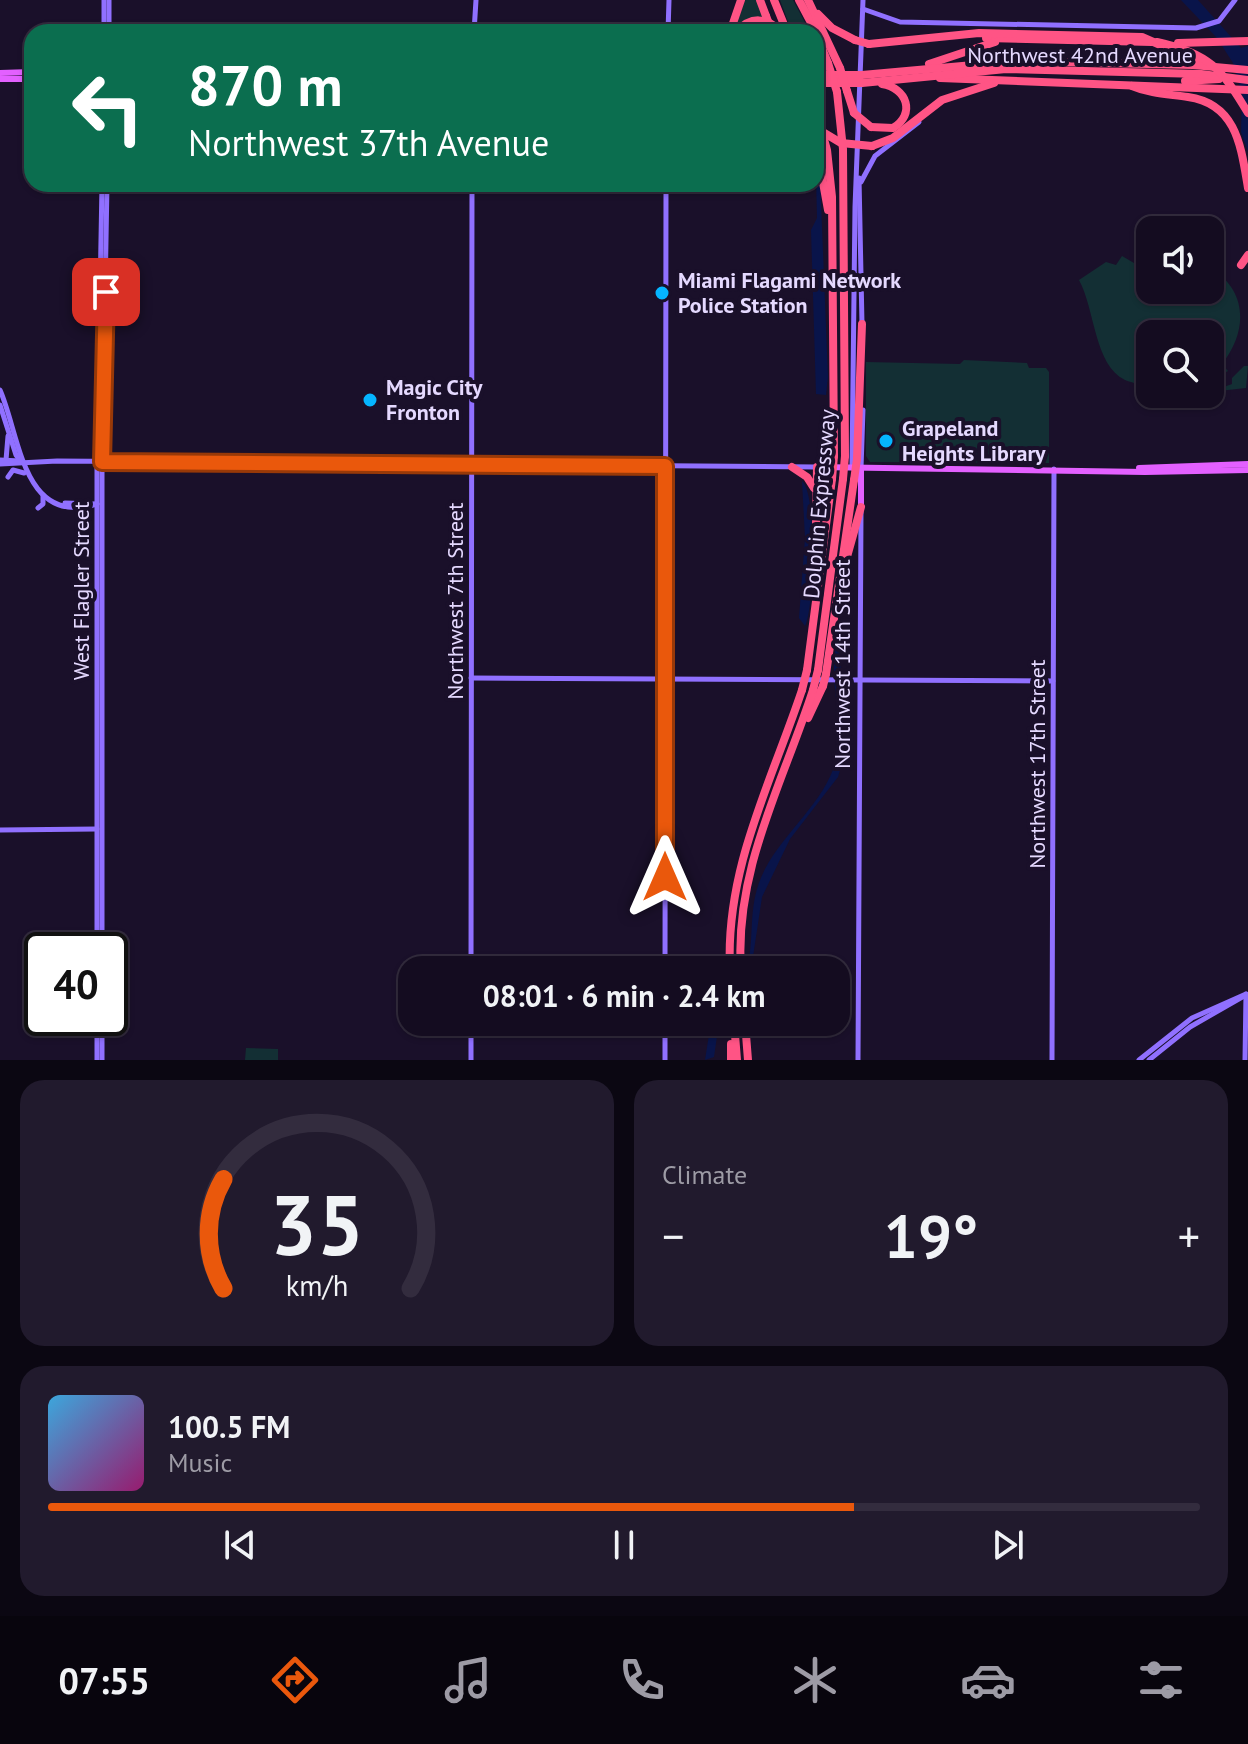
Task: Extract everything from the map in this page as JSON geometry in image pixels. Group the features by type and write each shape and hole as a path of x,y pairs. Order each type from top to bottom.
{"highway":[{"path":"733,24 741,0"},
{"path":"760,0 769,24"},
{"path":"774,0 782,24"},
{"name":"Dolphin Expressway","path":"799,0 812,24"},
{"path":"808,0 828,24 855,40 869,44 979,33 1142,37 1211,66"},
{"path":"808,0 819,24"},
{"path":"750,24 757,20 772,24"},
{"path":"824,34 840,68 854,113 871,127 894,128 903,120 907,109 899,91 873,82"},
{"path":"933,39 1248,41"},
{"path":"908,70 974,46 1020,40"},
{"path":"1157,42 1193,51 1213,63 1248,113"},
{"name":"Dolphin Expressway","path":"741,956 741,914 748,874 785,766 822,672 843,479 843,140 837,92 824,53"},
{"name":"Northwest 42nd Avenue","path":"824,82 908,70 1029,61 1211,66 1248,80"},
{"name":"Northwest 42nd Avenue","path":"824,76 873,82 1006,69 1248,70"},
{"path":"1151,85 1230,72"},
{"path":"919,78 1248,90"},
{"path":"824,133 839,143 872,146 893,138 942,100 977,87 1030,82"},
{"path":"1128,84 1149,93 1203,100 1226,114 1235,128 1248,188"},
{"path":"1206,87 1244,101"},
{"name":"Dolphin Expressway","path":"730,956 730,918 738,871 807,670 832,479 833,239 830,173 824,146"},
{"path":"824,189 833,239"},
{"path":"1241,265 1248,255"},
{"path":"785,766 823,686 822,672 857,465 862,324"},
{"path":"792,467 807,477 814,489"},
{"path":"815,618 814,489 817,467"},
{"path":"840,576 861,507"},
{"path":"731,1060 734,1036"},
{"path":"736,1036 737,1060"},
{"path":"746,1036 748,1058"}],"main road":[{"path":"0,73 24,75"},
{"path":"0,79 24,78"},
{"name":"Northwest 14th Street","path":"857,465 861,507"},
{"path":"817,467 1132,470 1248,467"}],"street":[{"path":"106,0 106,24"},
{"path":"474,24 476,0"},
{"path":"668,24 669,0"},
{"path":"857,465 854,437 854,215 863,0"},
{"path":"863,9 900,22 1205,27 1219,21 1235,0"},
{"path":"860,187 868,165 878,152 942,104 977,87"},
{"path":"858,173 862,324"},
{"name":"West Flagler Street","path":"99,932 100,363 105,192"},
{"name":"West Flagler Street","path":"100,826 97,494 105,374 105,192"},
{"name":"Northwest 7th Street","path":"471,956 472,192"},
{"path":"665,956 666,192"},
{"path":"101,321 105,332"},
{"path":"100,363 105,374"},
{"path":"0,390 21,462"},
{"path":"0,405 25,473 43,494 64,504 97,504"},
{"path":"8,431 15,434"},
{"path":"8,431 2,461 817,467"},
{"name":"Northwest 17th Street","path":"1052,1060 1054,469"},
{"path":"8,477 13,470 25,473"},
{"path":"43,494 43,509 51,499"},
{"path":"85,504 97,494"},
{"path":"85,504 97,516"},
{"name":"Northwest 14th Street","path":"858,1060 861,507"},
{"path":"471,678 1053,681"},
{"path":"0,830 100,826"},
{"path":"1149,1060 1190,1027 1247,994"},
{"path":"1245,1060 1247,994"},
{"path":"1139,1060 1192,1018 1247,994"},
{"path":"1223,1008 1239,1003 1246,1009"},
{"path":"99,1036 99,1059"},
{"path":"471,1036 471,1060"},
{"path":"665,1036 665,1060"}],"green space":[{"path":"745,0 758,0 764,18 751,24 737,24"},
{"path":"780,0 793,0 806,24 789,24"},
{"path":"1122,256 1134,263 1136,261 1136,304 1224,304 1224,279 1237,299 1240,325 1224,361 1224,320 1136,320 1136,384 1115,373 1101,349 1079,280 1106,262 1116,265"},
{"path":"964,360 1027,363 1029,368 1046,368 1049,372 1049,463 870,462 866,456 866,362 960,364"},
{"path":"1248,366 1246,388 1224,390 1224,387 1232,384 1232,378"},
{"path":"246,1048 278,1049 278,1060 245,1060"}],"shaded area":[{"path":"1181,0 1198,0 1241,48 1248,46 1248,152 1241,132 1242,94 1233,63 1217,38"},
{"path":"816,192 821,192 828,377 826,395 816,394 811,230 817,218"},
{"path":"802,481 810,506 813,550 811,597 805,626 799,618 805,538"},
{"path":"838,640 843,686 842,764 838,777 790,839 762,897 753,956 749,956 752,917 759,882 774,855 825,786 837,756 835,652"},
{"path":"709,1036 717,1036 714,1057 705,1060"}],"place":[{"name":"Miami Flagami Network Police Station","path":"662,293"},
{"name":"Magic City Fronton","path":"370,400"},
{"name":"Grapeland Heights Library","path":"886,441"}],"route":[{"path":"106,292 102,462 665,466 665,877"}]}
